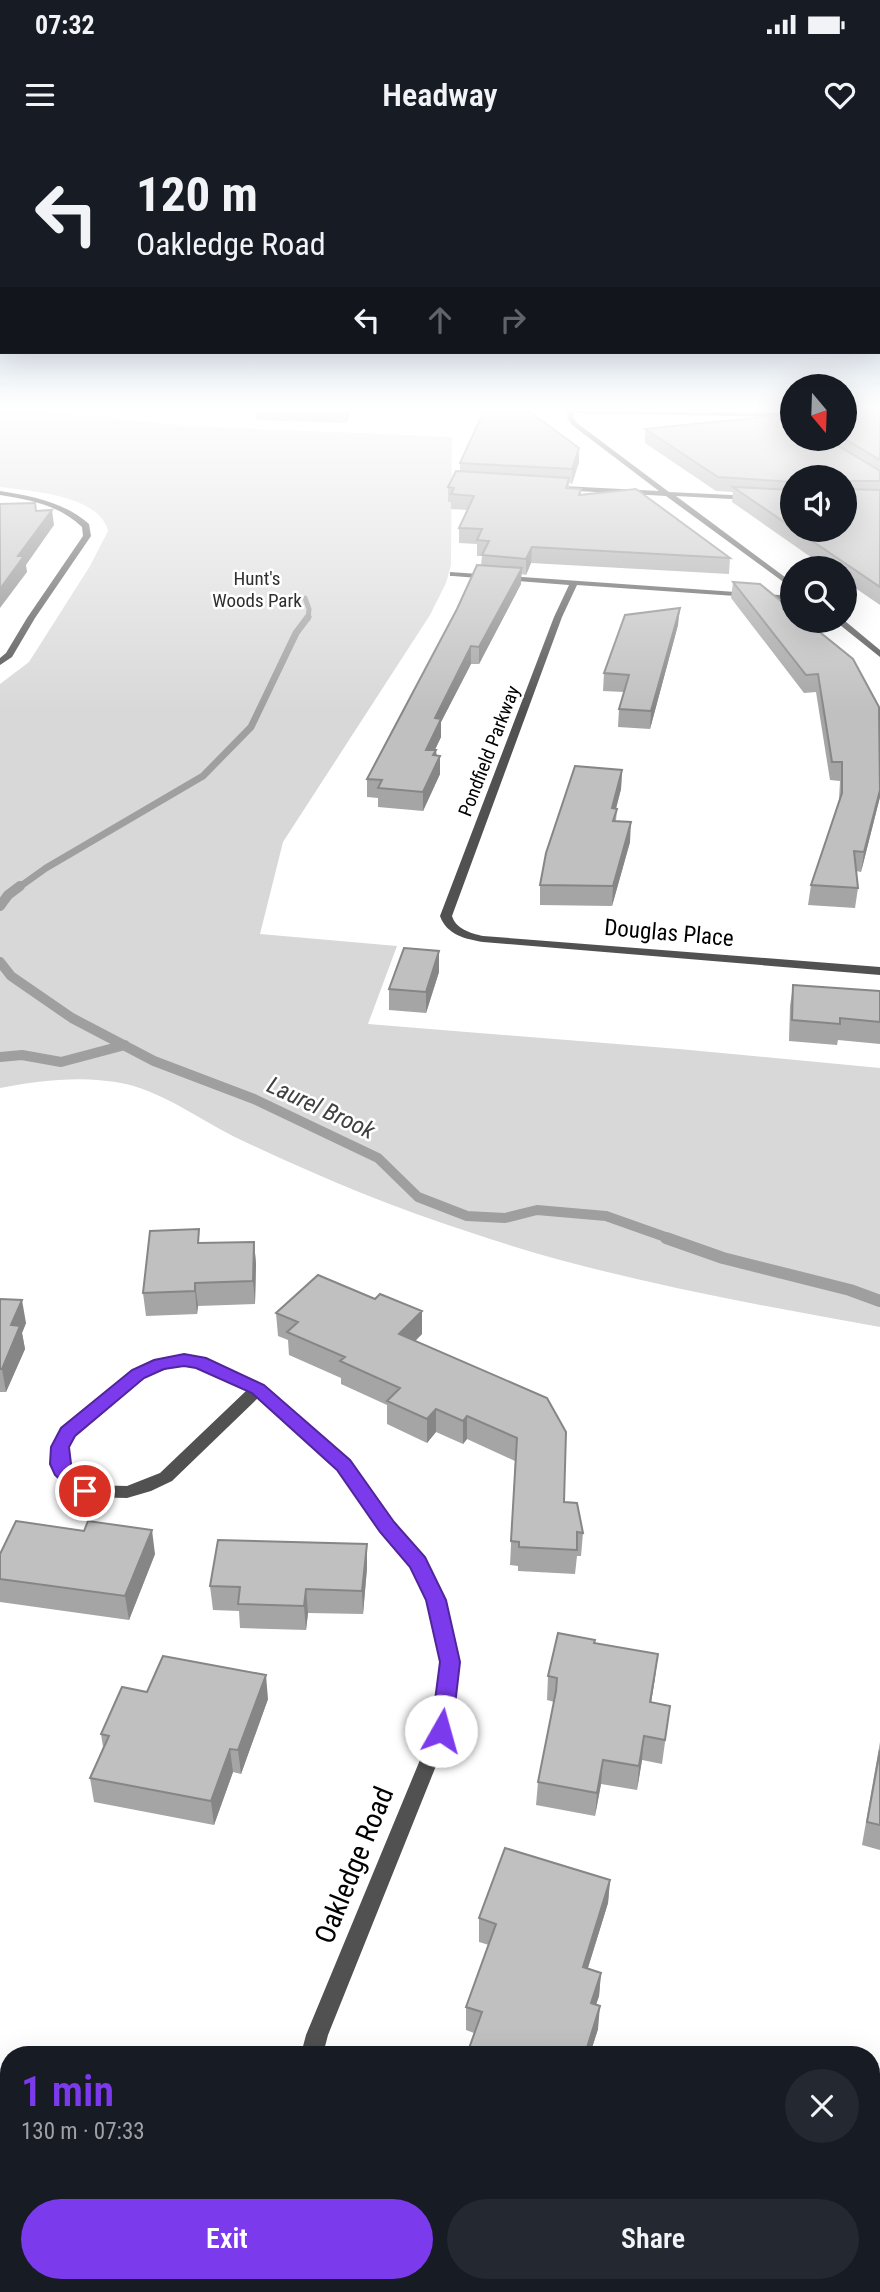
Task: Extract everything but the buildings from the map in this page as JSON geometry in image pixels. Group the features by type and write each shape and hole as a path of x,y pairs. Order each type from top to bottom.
{"street":[{"path":"0,662 9,656 31,618 87,536 86,526 67,511"},
{"path":"691,511 780,577"},
{"path":"453,575 780,597"},
{"name":"Pondfield Parkway","path":"455,932 446,916 573,583"},
{"path":"857,632 875,644 880,654"},
{"name":"Douglas Place","path":"455,932 483,939 880,971"},
{"name":"Oakledge Road","path":"258,1389 166,1477 145,1487 128,1492 85,1491 64,1475 60,1464 60,1447 67,1432 138,1374 184,1360 199,1362 258,1389 344,1465 387,1527 418,1563 436,1600 450,1662 441,1731 314,2046"}],"green space":[{"name":"Hunt's Woods Park","path":"94,511 451,511 451,565 446,583 430,615 283,842 260,934 397,946 368,1024 880,1068 880,1327 623,1276 472,1233 326,1178 241,1140 156,1094 126,1084 63,1080 0,1088 0,684 29,662 90,566 108,531 102,519"}],"waterway":[{"name":"Laurel Brook","path":"305,598 309,609 308,619"},
{"name":"Laurel Brook","path":"18,888 46,868 203,776 251,727 296,633 308,617"},
{"name":"Laurel Brook","path":"0,906 8,895 20,886"},
{"name":"Laurel Brook","path":"0,962 11,976 72,1018 124,1045"},
{"path":"0,1057 22,1055 61,1062 124,1045"},
{"name":"Laurel Brook","path":"124,1045 154,1061 254,1099 378,1158 418,1197 467,1216 505,1218 537,1210 606,1216 671,1239"},
{"name":"Laurel Brook","path":"666,1238 723,1258 850,1290 880,1301"}],"route":[{"path":"85,1491 64,1475 60,1464 60,1447 67,1432 138,1374 160,1364 184,1360 199,1362 258,1389 344,1465 387,1527 418,1563 436,1600 450,1662 441,1731"}]}
